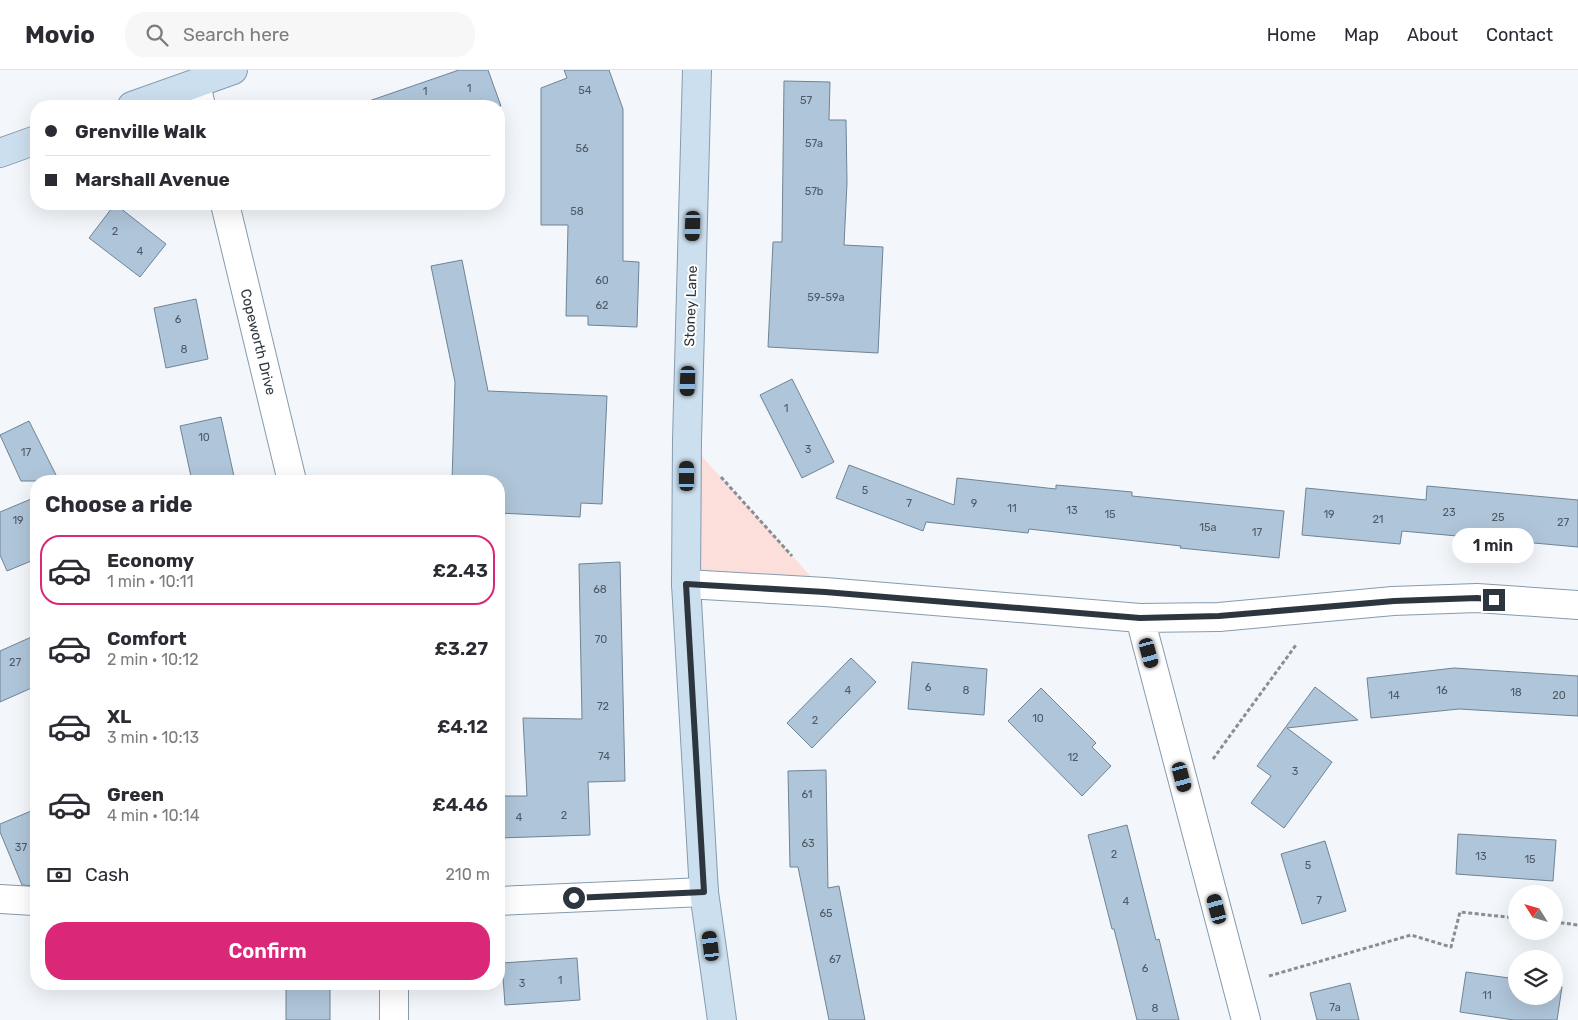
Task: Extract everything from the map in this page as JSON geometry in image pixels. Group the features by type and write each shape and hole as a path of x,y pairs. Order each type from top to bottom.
{"street":[{"name":"Stoney Lane","path":"697,70 687,440 686,584 704,892 722,1020"},
{"path":"168,100 198,95 229,71"},
{"path":"0,153 30,142"},
{"name":"Copeworth Drive","path":"226,210 291,475"},
{"path":"686,584 825,592 1140,618 1219,616 1394,601 1477,598 1578,605"},
{"path":"1140,618 1246,1020"},
{"path":"505,901 704,892"},
{"path":"0,899 30,902"},
{"path":"394,990 394,1020"}],"path":[{"path":"687,440 825,592"},
{"path":"1187,795 1322,608"},
{"path":"1237,986 1411,935 1451,947 1460,912 1508,917"},
{"path":"1563,923 1578,925"}],"shaded area":[{"path":"687,440 825,592 686,584"}],"building":[{"path":"459,70 488,70 499,100 372,100"},
{"path":"564,70 609,70 623,109 623,261 639,262 637,327 588,325 588,316 566,316 568,225 541,225 541,88 567,78"},
{"path":"784,81 830,82 829,120 846,120 847,183 844,245 883,247 878,353 768,347 773,242 782,242"},
{"path":"110,210 123,210 166,244 140,277 89,238"},
{"path":"462,260 488,391 607,396 602,504 581,503 580,517 505,513 505,475 452,475 455,382 431,266"},
{"path":"196,299 208,359 166,368 154,308"},
{"path":"792,379 834,462 802,478 760,395"},
{"path":"221,417 234,475 191,475 180,426"},
{"path":"29,421 56,475 30,475 30,481 21,481 0,435"},
{"path":"849,465 954,505 957,478 1056,489 1056,485 1132,492 1132,496 1284,511 1279,558 1029,529 1028,533 926,522 923,531 836,498"},
{"path":"1427,486 1578,500 1578,547 1402,531 1400,544 1302,535 1306,488 1426,500"},
{"path":"30,500 30,561 7,571 0,555 0,512"},
{"path":"620,562 625,781 588,782 590,835 505,838 505,796 527,796 523,718 582,719 579,564"},
{"path":"30,638 30,689 0,702 0,651"},
{"path":"851,658 876,682 812,748 787,723"},
{"path":"912,662 987,669 984,715 908,709"},
{"path":"1454,668 1578,676 1578,716 1459,709 1371,718 1367,678"},
{"path":"1315,687 1358,720 1287,728 1332,762 1284,828 1251,803 1271,776 1257,766"},
{"path":"1041,688 1096,743 1092,747 1111,766 1082,796 1008,721"},
{"path":"826,770 828,888 839,886 865,1020 829,1020 798,867 790,867 788,771"},
{"path":"30,812 30,886 22,885 0,832 0,824"},
{"path":"1127,825 1156,940 1159,939 1179,1020 1137,1020 1114,929 1112,929 1088,835"},
{"path":"1458,834 1556,840 1553,881 1456,874"},
{"path":"1325,841 1346,911 1302,924 1281,854"},
{"path":"577,958 580,1000 505,1005 505,963"},
{"path":"1466,972 1508,978 1508,1005 1559,1005 1557,1020 1514,1020 1460,1012"},
{"path":"1350,983 1359,1020 1317,1020 1310,993"},
{"path":"286,990 330,990 330,1020 286,1020"}],"route":[{"path":"574,898 704,892 686,584 825,592 1140,618 1219,616 1394,601 1477,598 1494,600"}]}
